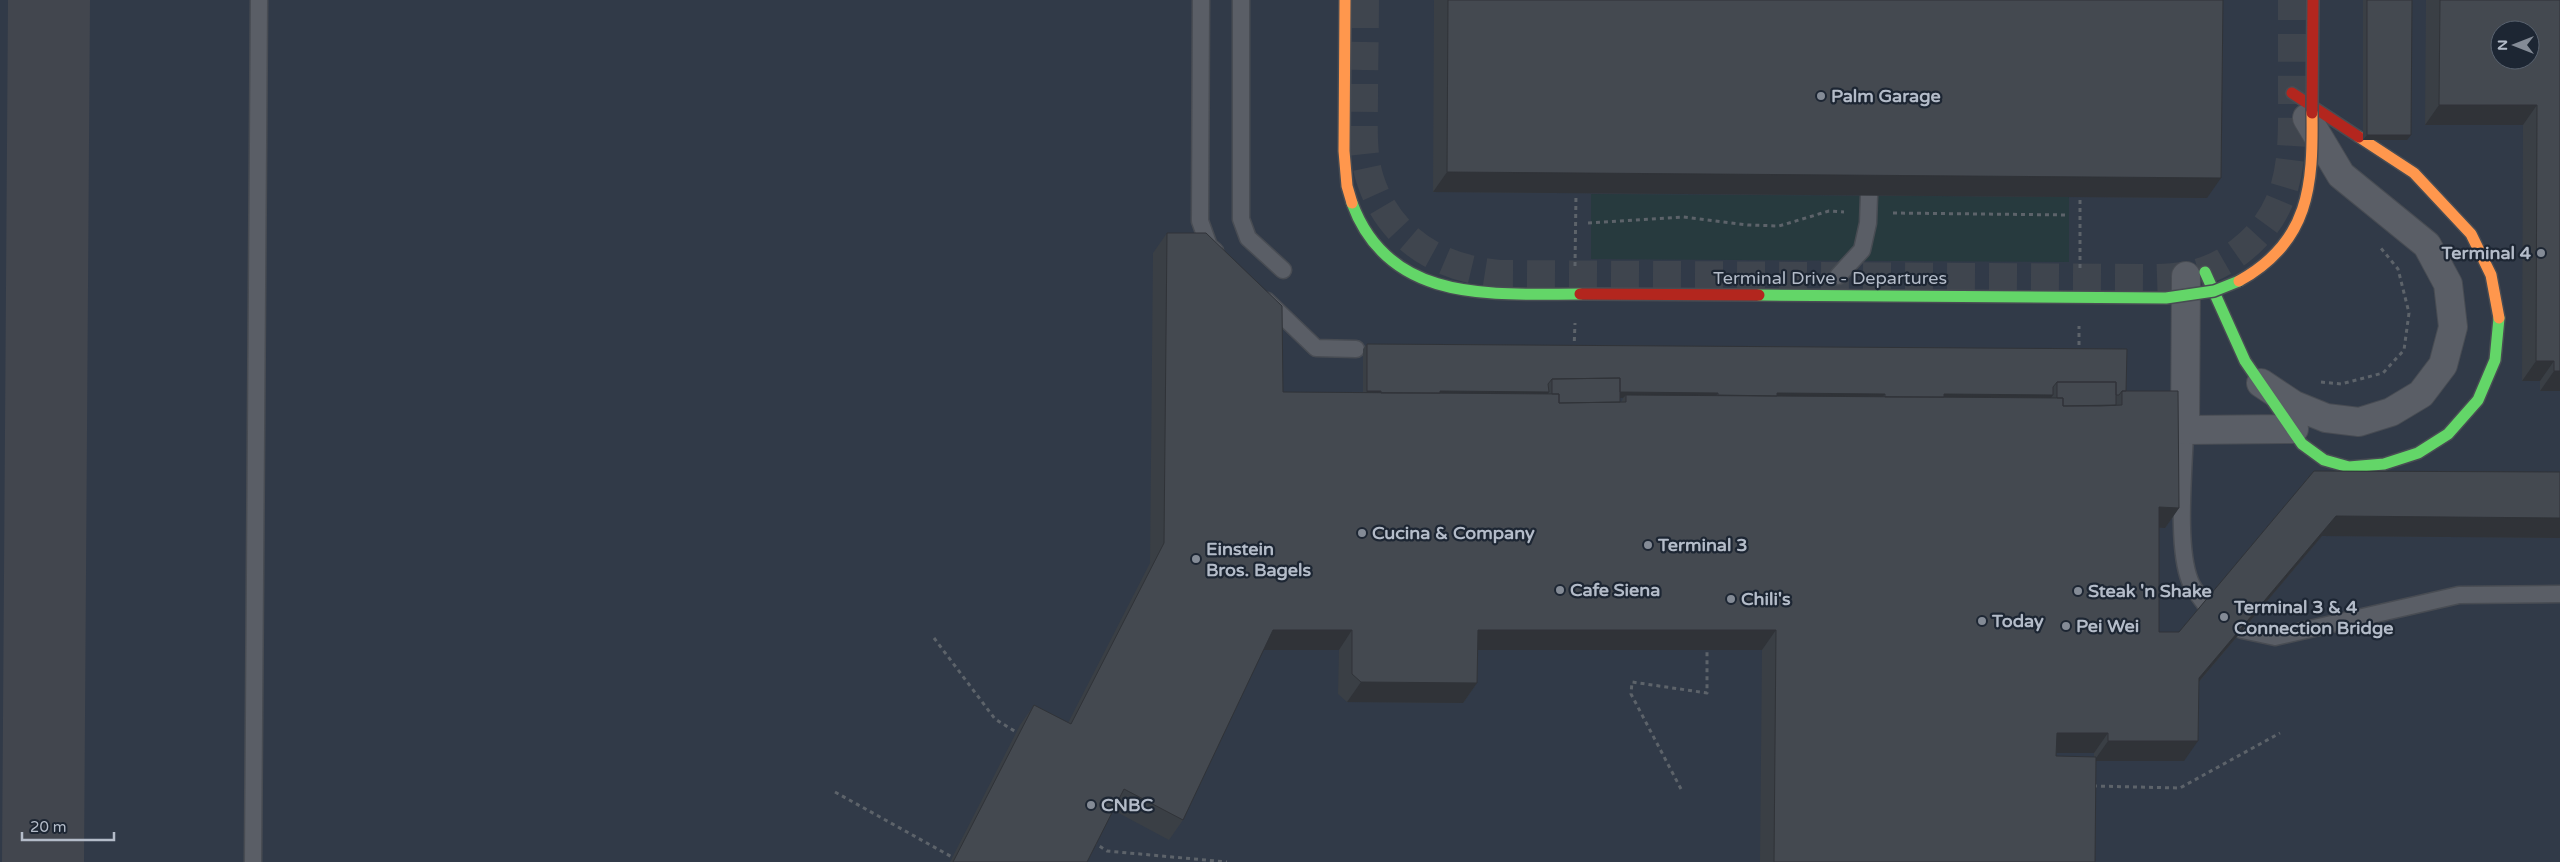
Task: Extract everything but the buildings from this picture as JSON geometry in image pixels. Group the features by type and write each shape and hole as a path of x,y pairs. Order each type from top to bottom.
{"street":[{"name":"Terminal Drive - Departures","path":"1345,0 1344,155 1351,200 1360,222 1386,257 1400,268 1426,282 1452,290 1491,294 2083,298 2180,297 2208,292 2226,287 2255,273 2281,249 2301,212 2308,194 2311,172 2313,0"},
{"path":"2261,383 2294,404 2326,418 2360,422 2390,412 2421,394 2443,366 2453,327 2448,284 2427,245 2341,175 2292,93"},
{"path":"2196,274 2234,340 2261,383 2294,429 2302,444 2324,460 2349,467 2384,464 2418,453 2448,434 2478,400 2495,360 2500,315 2491,275 2471,234 2414,173 2292,93"},
{"path":"2196,274 2185,430 2294,429"}],"lane":[{"path":"253,862 259,0"},
{"path":"1201,0 1200,221 1209,246 1224,259"},
{"path":"1241,0 1241,219 1248,238 1282,270"},
{"path":"1838,276 1862,250 1869,196"},
{"path":"1252,287 1316,348 1356,349"},
{"path":"2185,430 2183,487 2184,561 2190,583 2205,604"},
{"path":"2242,630 2275,637 2459,595 2560,594"}],"path":[{"path":"1588,224 1683,216 1748,225 1779,226 1829,212 2068,215"},
{"path":"2312,378 2320,382 2341,384 2383,373 2404,350 2409,313 2398,269 2379,246"},
{"path":"934,638 996,719 1016,732"},
{"path":"1681,789 1631,694 1632,682 1707,693 1707,650"},
{"path":"2092,786 2180,788 2280,733"},
{"path":"835,792 952,857"},
{"path":"1093,842 1108,851 1227,862"}],"shaded area":[{"path":"0,0 2560,0 2560,862 0,862"}],"green space":[{"path":"1591,194 2069,197 2069,262 1591,259"}],"taxiway":[{"path":"43,862 49,0"}],"tunnel":[{"path":"1365,0 1364,140 1370,179 1379,200 1390,218 1404,234 1438,258 1457,265 1478,271 1500,274 2155,278 2190,275 2210,269 2230,258 2258,234 2271,217 2281,198 2287,179 2292,137 2292,0"}],"traffic: fast":[{"path":"1352,203 1369,236 1391,260 1417,276 1447,286 1479,292 1580,294"},
{"path":"2205,272 2245,361 2302,444 2324,460 2349,467 2384,464 2418,453 2448,434 2478,400 2495,360 2499,318"},
{"path":"1759,295 2166,298 2214,291 2239,281"}],"traffic: slow":[{"path":"1345,0 1344,151 1347,186 1352,203"},
{"path":"2239,281 2263,266 2294,230 2303,209 2308,188 2311,164 2312,113"},
{"path":"2359,137 2414,173 2471,234 2491,275 2499,318"}],"traffic: jam":[{"path":"2312,113 2313,0"},
{"path":"2292,93 2359,137"},
{"path":"1580,294 1759,295"}],"place":[{"name":"Palm Garage","path":"1821,96"},
{"name":"Terminal 4","path":"2541,253"},
{"name":"Cucina & Company","path":"1362,533"},
{"name":"Terminal 3","path":"1648,545"},
{"name":"Einstein Bros. Bagels","path":"1196,559"},
{"name":"Cafe Siena","path":"1560,590"},
{"name":"Steak 'n Shake","path":"2078,591"},
{"name":"Chili's","path":"1731,599"},
{"name":"Terminal 3 & 4 Connection Bridge","path":"2224,617"},
{"name":"Today","path":"1982,621"},
{"name":"Pei Wei","path":"2066,626"},
{"name":"CNBC","path":"1091,805"}]}
